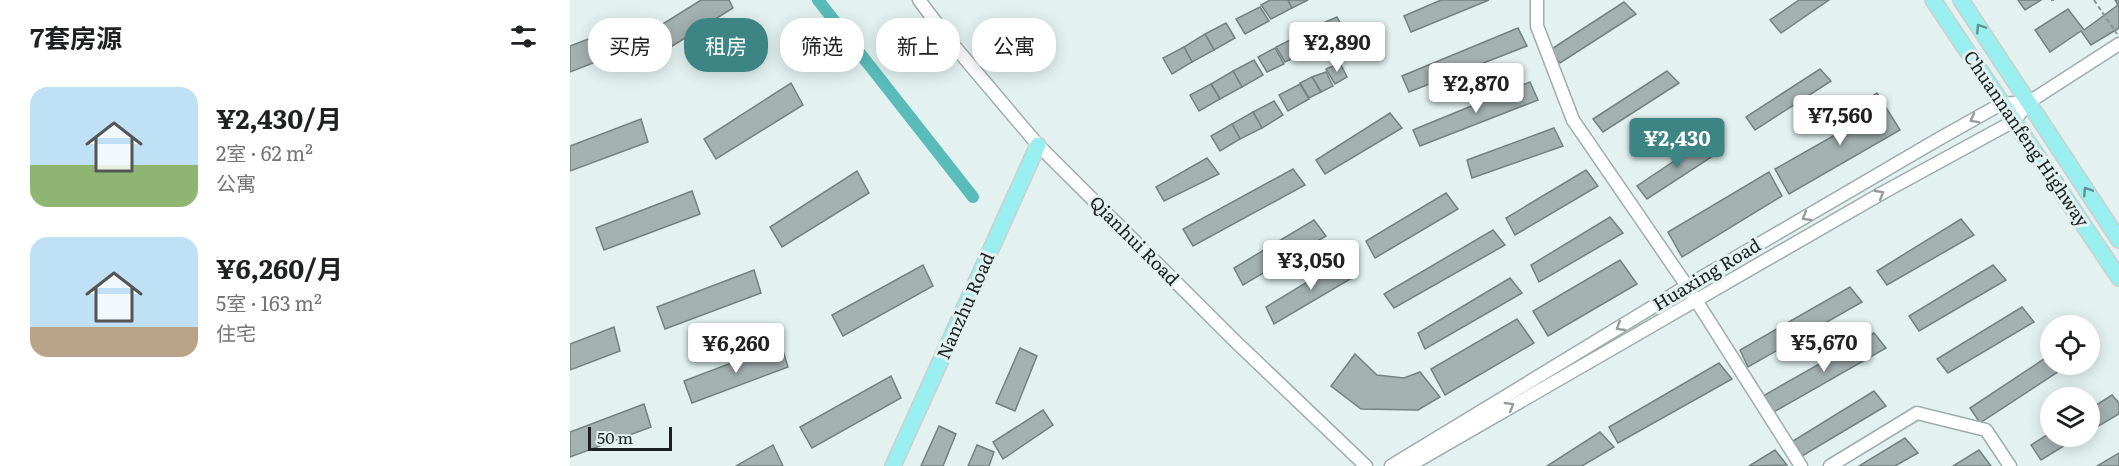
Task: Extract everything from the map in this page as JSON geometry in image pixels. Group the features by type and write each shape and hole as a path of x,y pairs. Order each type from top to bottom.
{"main road":[{"name":"Chuannanfeng Highway","path":"1932,0 2119,278"},
{"name":"Chuannanfeng Highway","path":"1961,0 2119,240"},
{"name":"Nanzhu Road","path":"893,466 1038,145"}],"street":[{"name":"Qianhui Road","path":"919,0 950,41 1038,145 1236,342 1366,466"},
{"path":"1537,0 1537,26 1573,120 1687,286 1801,466"},
{"path":"1405,466 1884,192 2014,121 2029,102 2119,44"},
{"name":"Huaxing Road","path":"1391,466 1687,286 2001,104 2029,102"},
{"path":"1830,466 1917,413 1986,430 2010,466"}],"path":[{"path":"2094,0 2119,37"}],"building":[{"path":"701,0 729,0 733,8 717,18 684,18 684,39 672,46 672,18"},
{"path":"1270,0 1288,0 1292,8 1271,19 1261,5"},
{"path":"1288,0 1308,0 1292,8"},
{"path":"1441,0 1489,0 1411,32 1404,16"},
{"path":"1799,0 1829,0 1781,33 1770,20"},
{"path":"2018,0 2041,0 2025,10"},
{"path":"2115,0 2119,0 2119,28 2091,45 2081,31 2050,52 2035,30 2068,9 2084,30 2118,5"},
{"path":"1624,2 1636,14 1560,63 1550,50"},
{"path":"1260,7 1269,21 1245,34 1236,19"},
{"path":"1337,17 1345,31 1333,38 1323,23"},
{"path":"1226,23 1235,38 1214,50 1205,34"},
{"path":"1319,25 1328,39 1304,52 1295,37"},
{"path":"1518,28 1527,46 1409,92 1402,76"},
{"path":"1205,34 1214,50 1192,62 1184,47"},
{"path":"1294,38 1302,54 1285,62 1276,47"},
{"path":"588,39 588,65 570,72 570,46"},
{"path":"1184,47 1192,62 1172,74 1163,58"},
{"path":"1275,48 1284,64 1267,72 1258,57"},
{"path":"1254,60 1263,75 1242,87 1233,71"},
{"path":"1340,63 1347,77 1335,84 1326,69"},
{"path":"1820,69 1831,81 1755,130 1746,117"},
{"path":"1233,71 1242,87 1220,99 1211,84"},
{"path":"1667,71 1679,83 1603,132 1593,119"},
{"path":"1326,72 1333,86 1321,92 1312,77"},
{"path":"1312,77 1321,92 1309,98 1300,83"},
{"path":"1530,82 1538,100 1420,146 1413,130"},
{"path":"791,83 803,105 716,159 704,139"},
{"path":"1211,84 1220,99 1199,111 1190,95"},
{"path":"1300,84 1309,99 1288,111 1279,95"},
{"path":"1877,93 1900,130 1789,194 1775,169 1865,118 1857,106"},
{"path":"1274,101 1283,115 1262,128 1253,112"},
{"path":"1253,112 1262,128 1240,139 1232,124"},
{"path":"1390,113 1402,128 1325,174 1316,160"},
{"path":"641,119 648,142 570,171 570,146"},
{"path":"1232,124 1240,139 1220,151 1211,136"},
{"path":"1554,128 1563,146 1472,178 1467,160"},
{"path":"1707,139 1716,154 1647,199 1637,186"},
{"path":"1207,158 1219,174 1164,201 1156,187"},
{"path":"1293,169 1305,185 1193,246 1183,229"},
{"path":"1586,170 1598,186 1515,235 1506,218"},
{"path":"857,171 869,193 782,247 770,227"},
{"path":"1769,172 1782,196 1682,257 1668,232"},
{"path":"692,191 700,214 604,250 596,228"},
{"path":"1446,193 1458,209 1375,258 1366,241"},
{"path":"1610,217 1623,233 1539,282 1531,265"},
{"path":"1961,219 1974,235 1887,285 1877,271"},
{"path":"1314,220 1326,236 1243,285 1234,268"},
{"path":"1493,230 1505,245 1394,308 1384,294"},
{"path":"1345,259 1357,275 1274,324 1266,307"},
{"path":"1620,260 1637,284 1548,336 1533,311"},
{"path":"923,265 933,286 843,336 832,315"},
{"path":"1993,265 2006,280 1919,331 1909,316"},
{"path":"754,270 761,293 665,329 657,307"},
{"path":"1510,278 1522,293 1425,349 1418,333"},
{"path":"1850,287 1862,302 1748,367 1740,350"},
{"path":"2022,307 2034,322 1948,373 1937,359"},
{"path":"1517,319 1534,343 1445,395 1431,369"},
{"path":"614,327 620,351 570,370 570,344"},
{"path":"1874,333 1886,348 1772,413 1763,396"},
{"path":"781,344 788,367 692,403 684,381"},
{"path":"1020,348 1037,356 1015,411 996,403"},
{"path":"1355,354 1377,375 1404,378 1420,372 1440,397 1418,410 1361,409 1331,386"},
{"path":"2040,362 2040,375 2053,375 1980,423 1970,408"},
{"path":"1719,363 1732,379 1618,443 1609,427"},
{"path":"891,376 901,398 812,448 800,427"},
{"path":"1874,391 1886,406 1802,456 1793,441"},
{"path":"2112,395 2119,403 2119,414 2100,425 2100,403"},
{"path":"644,404 651,427 570,457 570,432"},
{"path":"1043,410 1053,425 1003,459 993,442"},
{"path":"939,426 956,434 943,466 921,466"},
{"path":"1600,432 1614,447 1582,466 1547,466"},
{"path":"1905,438 1918,453 1895,466 1859,466"},
{"path":"2040,439 2040,447 2062,447 2041,460 2031,445"},
{"path":"773,445 783,466 736,466"},
{"path":"977,445 994,452 989,466 968,466"},
{"path":"1775,450 1787,465 1749,466"},
{"path":"1979,450 1991,466 1953,466"},
{"path":"2119,453 2119,466 2097,466"}],"waterway":[{"path":"818,0 973,197"}]}
